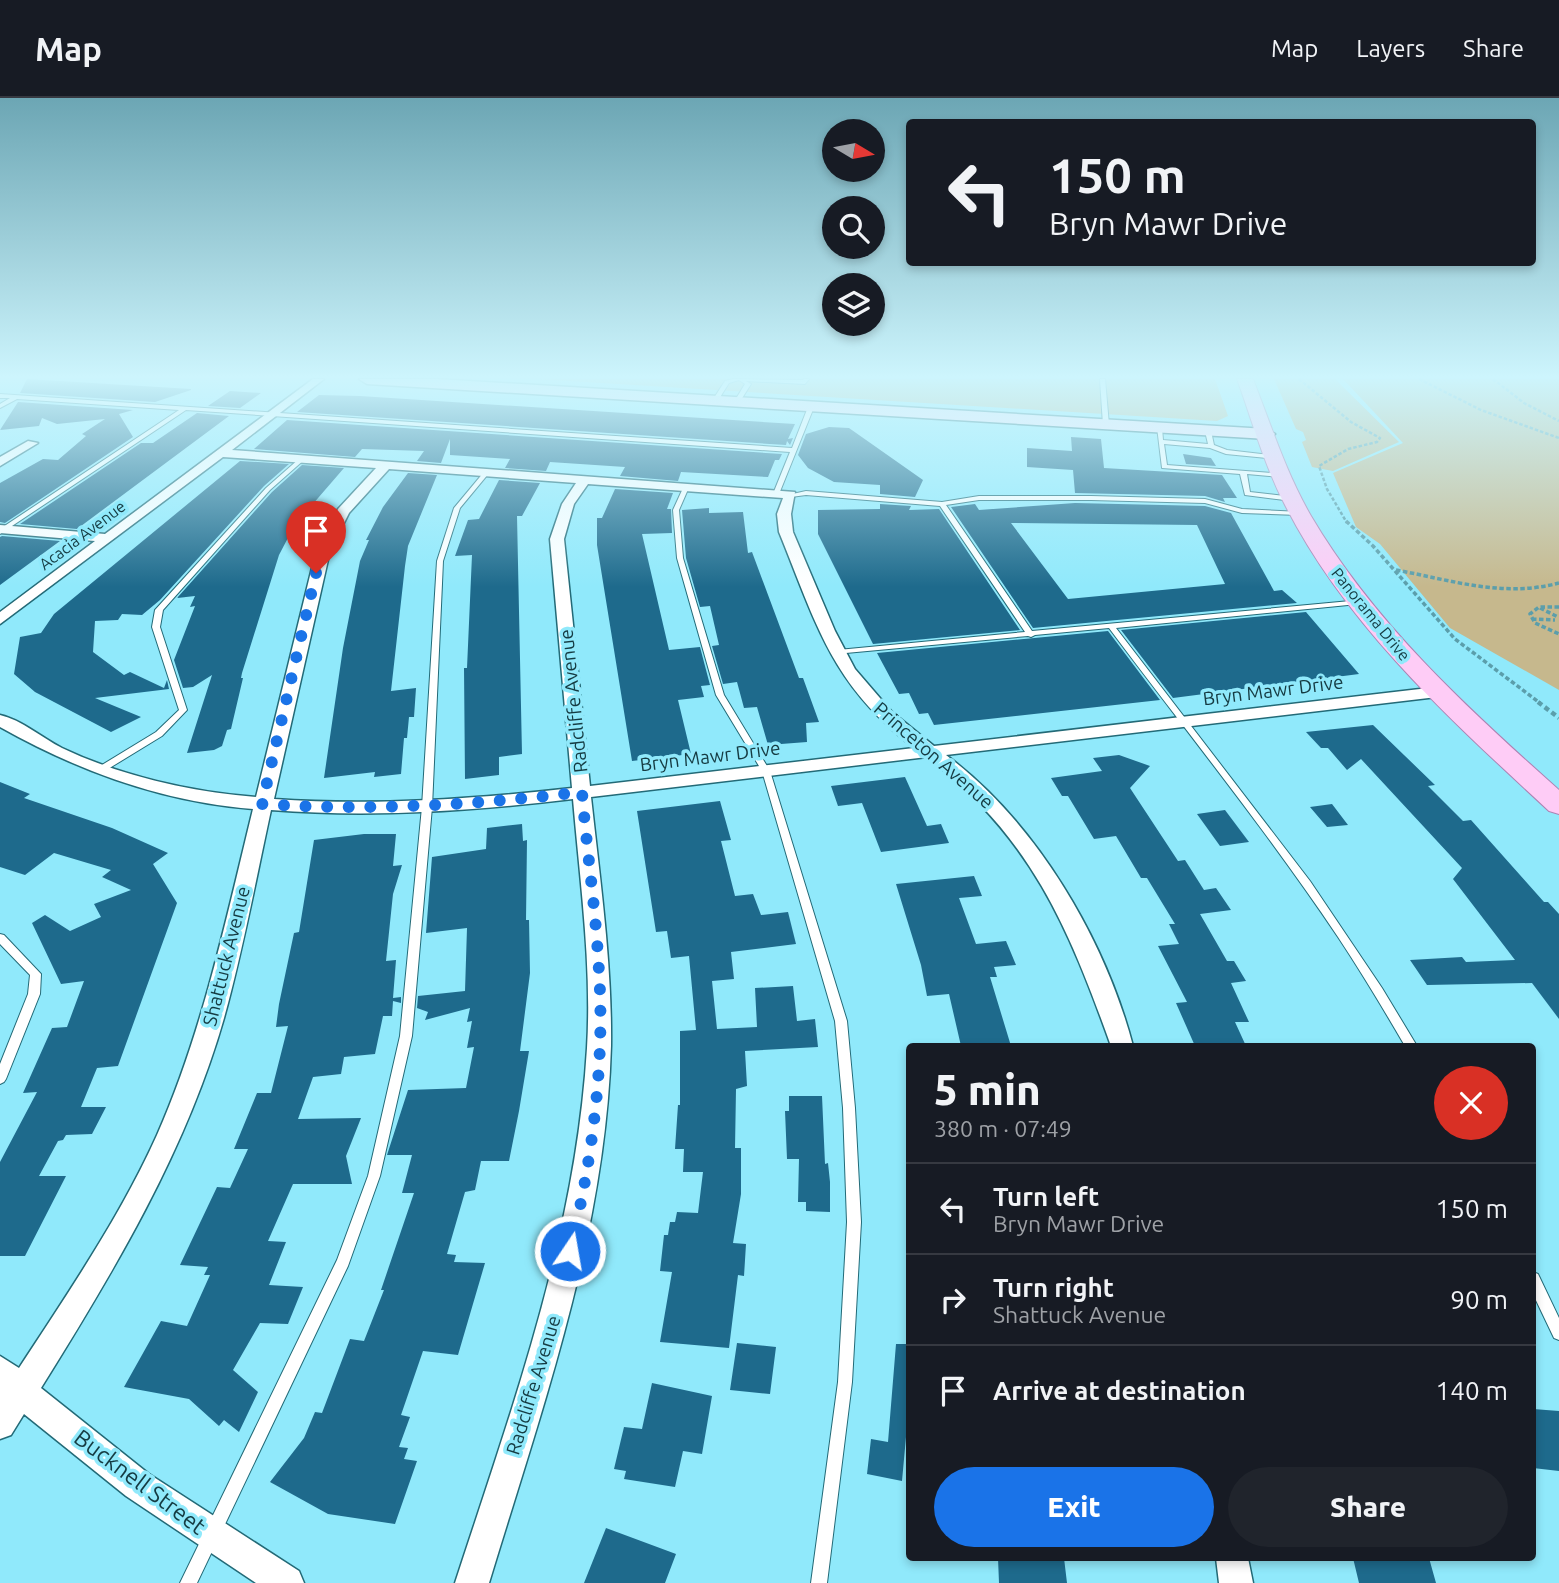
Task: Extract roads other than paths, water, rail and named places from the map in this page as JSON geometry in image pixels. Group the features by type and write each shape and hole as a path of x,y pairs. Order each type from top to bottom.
{"main road":[{"name":"Panorama Drive","path":"1272,448 1296,506 1338,576 1358,602 1437,692 1559,805"}],"street":[{"path":"0,462 23,448"},
{"name":"Acacia Avenue","path":"0,619 226,448"},
{"path":"220,453 783,494"},
{"name":"Shattuck Avenue","path":"0,1424 11,1381 102,1264 153,1171 189,1089 213,1017 323,551 344,512 386,465"},
{"name":"Radcliffe Avenue","path":"472,1583 548,1341 576,1229 592,1131 599,1047 599,973 557,539 568,504 584,480"},
{"name":"Princeton Avenue","path":"783,494 786,532 838,652 872,703 985,796 1034,855 1090,965 1121,1043"},
{"path":"1,530 107,538"},
{"name":"Bryn Mawr Drive","path":"0,720 40,744 100,770 155,786 262,804 323,808 427,807 582,792 1437,692"},
{"name":"Bucknell Street","path":"11,1381 122,1473 211,1535 287,1583"},
{"path":"1232,1561 1236,1583"}],"lane":[{"path":"1,530 124,448"},
{"path":"768,448 793,450 783,494 806,493 943,504 979,498 1205,501 1252,512 1296,506"},
{"path":"1162,448 1164,467 1180,464 1229,467 1243,472 1279,466"},
{"path":"1222,448 1226,452 1229,467"},
{"path":"1198,450 1226,452 1279,466"},
{"path":"100,770 159,734 183,710 156,626 159,610 268,489 302,459"},
{"path":"1243,472 1247,494 1296,506"},
{"path":"188,1583 343,1262 374,1176 406,1036 427,807 440,561 457,508 486,473"},
{"path":"685,487 676,510 676,533 684,571 720,695 766,771 841,1021 849,1108 854,1222 845,1382 819,1583"},
{"path":"943,504 1031,635"},
{"path":"838,652 1358,602"},
{"path":"1112,627 1319,898 1372,976 1409,1043"},
{"path":"0,938 36,974 34,993 0,1079"},
{"path":"1536,1285 1559,1333"}]}
